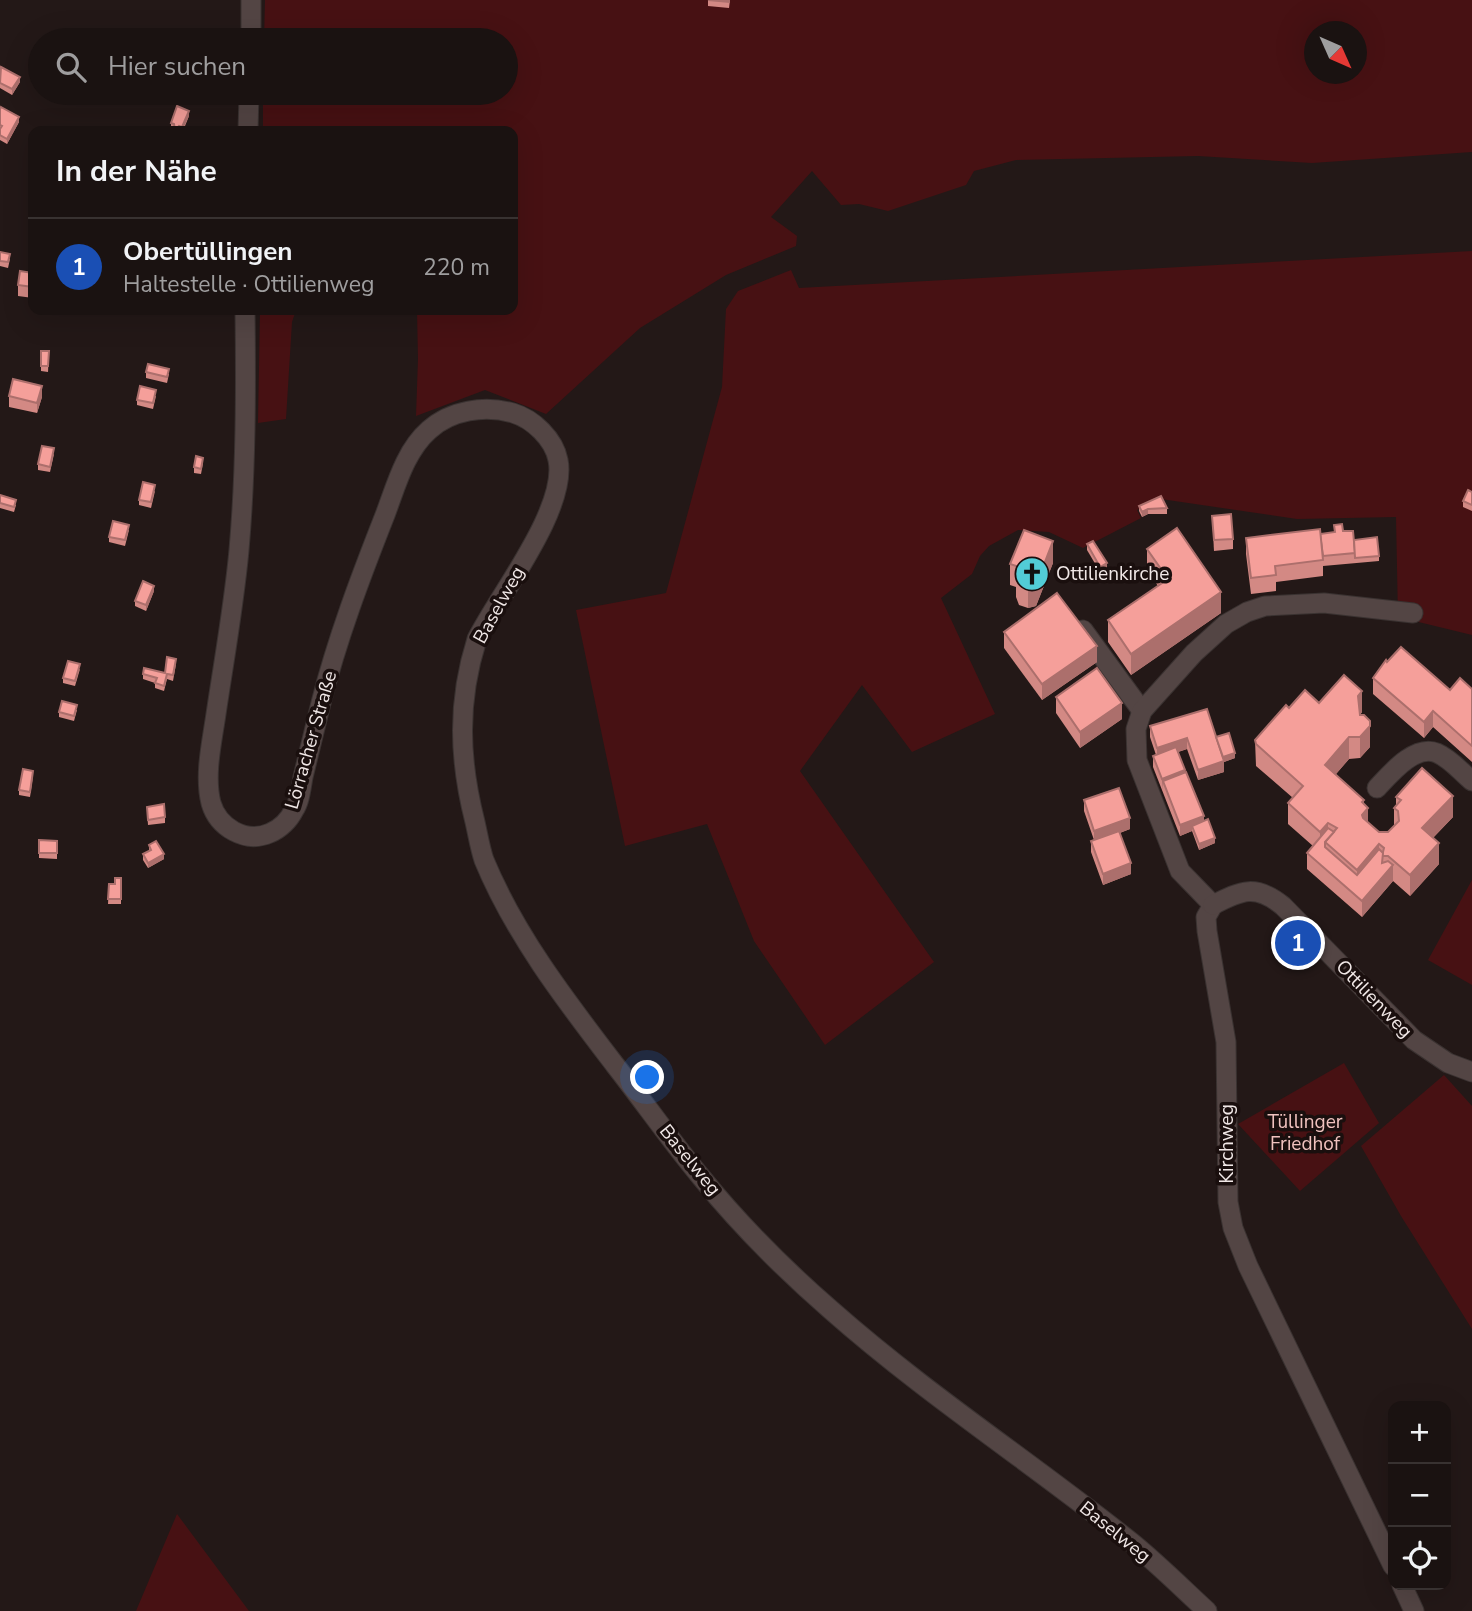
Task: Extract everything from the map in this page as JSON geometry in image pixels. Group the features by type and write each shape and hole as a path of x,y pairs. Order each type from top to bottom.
{"street":[{"path":"251,0 251,28"},
{"path":"248,126 249,105"},
{"name":"Lörracher Straße","path":"246,315 245,439 239,553 209,758 210,797 216,817 223,826 234,832 251,837 269,834 285,823 296,808 321,702 343,629 409,454 429,429 451,416 471,410 497,409 520,415 537,425 547,439"},
{"name":"Baselweg","path":"547,439 559,462 558,485 547,518 477,639 471,660 461,726 466,781 484,858 511,914 542,967 587,1028 702,1178 763,1245 828,1308 879,1352 1134,1544 1207,1611"},
{"path":"1213,905 1180,871 1138,760 1136,729 1142,711 1194,653 1226,624 1247,612 1265,606 1324,603 1413,613"},
{"path":"1070,612 1142,711"},
{"path":"1377,788 1396,768 1418,754 1434,752 1447,758 1472,781"},
{"name":"Ottilienweg","path":"1213,905 1235,893 1250,890 1268,893 1414,1041 1448,1063 1472,1072"},
{"name":"Kirchweg","path":"1213,905 1206,917 1226,1042 1226,1174 1233,1228 1248,1266 1388,1556"},
{"path":"1404,1590 1414,1611"}],"green space":[{"path":"265,0 1472,0 1472,152 1312,163 1198,156 1016,160 974,171 966,185 888,211 859,204 841,205 812,171 771,217 797,236 796,246 726,275 640,328 546,414 485,390 416,416 417,315 518,315 518,126 263,126 263,105 518,105 518,28 264,28"},
{"path":"1472,251 1472,635 1398,617 1396,517 1297,519 1161,499 1137,510 1141,518 1083,548 1049,532 1018,530 989,546 980,556 972,574 941,598 995,714 912,752 862,685 800,771 934,962 825,1045 754,941 707,824 625,846 576,610 666,593 722,387 726,309 738,291 791,270 799,288"},
{"path":"260,315 294,315 286,419 258,423"},
{"path":"1472,880 1472,985 1428,960"},
{"name":"Tüllinger Friedhof","path":"1344,1063 1379,1123 1300,1191 1238,1124"},
{"path":"1444,1075 1472,1106 1472,1329 1401,1216 1361,1146"},
{"path":"177,1514 249,1611 136,1611"}],"building":[{"path":"1,67 20,77 12,89 0,83"},
{"path":"177,106 189,111 182,126 171,123"},
{"path":"1,107 19,117 7,139 0,135"},
{"path":"0,252 10,254 8,262 0,261"},
{"path":"20,271 28,272 28,286 18,285"},
{"path":"41,351 49,351 48,366 41,366"},
{"path":"148,364 169,369 167,377 146,372"},
{"path":"13,379 42,386 37,403 9,396"},
{"path":"140,386 156,390 153,403 137,400"},
{"path":"42,446 54,448 50,467 38,464"},
{"path":"196,456 203,458 201,469 194,467"},
{"path":"143,482 155,485 151,502 139,500"},
{"path":"1468,490 1472,492 1472,505 1463,501"},
{"path":"0,495 16,500 14,507 0,503"},
{"path":"1161,496 1167,508 1142,512 1139,506"},
{"path":"1231,514 1233,539 1214,540 1212,516"},
{"path":"113,521 129,525 125,540 109,537"},
{"path":"1342,524 1343,531 1353,531 1355,553 1323,556 1320,534 1335,532 1334,525"},
{"path":"1177,528 1221,592 1131,654 1108,620 1168,579 1147,549"},
{"path":"1320,529 1323,560 1275,566 1276,575 1251,578 1246,538"},
{"path":"1024,530 1053,541 1036,585 1028,587 1019,583 1016,576 1019,567 1010,564"},
{"path":"1377,537 1379,556 1355,558 1354,540"},
{"path":"1093,541 1107,563 1100,567 1087,544"},
{"path":"143,581 154,586 146,605 135,601"},
{"path":"1057,593 1097,646 1042,684 1004,632"},
{"path":"1401,647 1450,690 1460,678 1472,689 1472,746 1433,711 1424,722 1373,678 1386,660 1387,662"},
{"path":"167,657 176,659 173,675 167,674 164,686 155,683 157,678 143,674 144,668 165,673"},
{"path":"68,661 80,664 75,681 63,678"},
{"path":"1097,668 1122,703 1080,732 1056,697"},
{"path":"1344,675 1362,691 1358,696 1360,715 1370,721 1370,726 1360,737 1349,737 1325,765 1364,800 1362,802 1368,808 1362,815 1363,818 1379,832 1388,832 1399,821 1398,811 1394,808 1401,800 1396,797 1422,768 1453,796 1422,828 1439,843 1410,875 1388,856 1382,856 1384,848 1379,844 1357,870 1325,842 1337,828 1328,823 1320,832 1288,803 1303,786 1256,744 1255,740 1286,705 1289,708 1305,690 1319,703"},
{"path":"62,701 77,705 74,716 59,712"},
{"path":"1207,709 1224,761 1198,770 1187,738 1157,748 1150,726"},
{"path":"1229,733 1235,753 1223,757 1216,737"},
{"path":"1176,747 1185,770 1162,779 1153,756"},
{"path":"23,769 33,771 30,792 19,790"},
{"path":"1186,772 1204,816 1180,825 1163,781"},
{"path":"1119,788 1130,818 1094,831 1084,800"},
{"path":"164,804 165,817 148,820 147,807"},
{"path":"1208,819 1215,838 1199,844 1192,826"},
{"path":"1328,828 1334,832 1325,842 1325,847 1357,875 1379,849 1383,853 1382,863 1388,861 1393,865 1362,901 1307,853"},
{"path":"1119,831 1131,863 1103,874 1091,841"},
{"path":"39,840 57,841 57,853 39,853"},
{"path":"156,841 164,854 148,863 143,854 151,850 149,845"},
{"path":"115,878 121,878 121,899 108,899 109,884 115,884"}],"place":[{"name":"Ottilienkirche","path":"1032,574"},
{"name":"Obertüllingen","path":"1298,943"}]}
